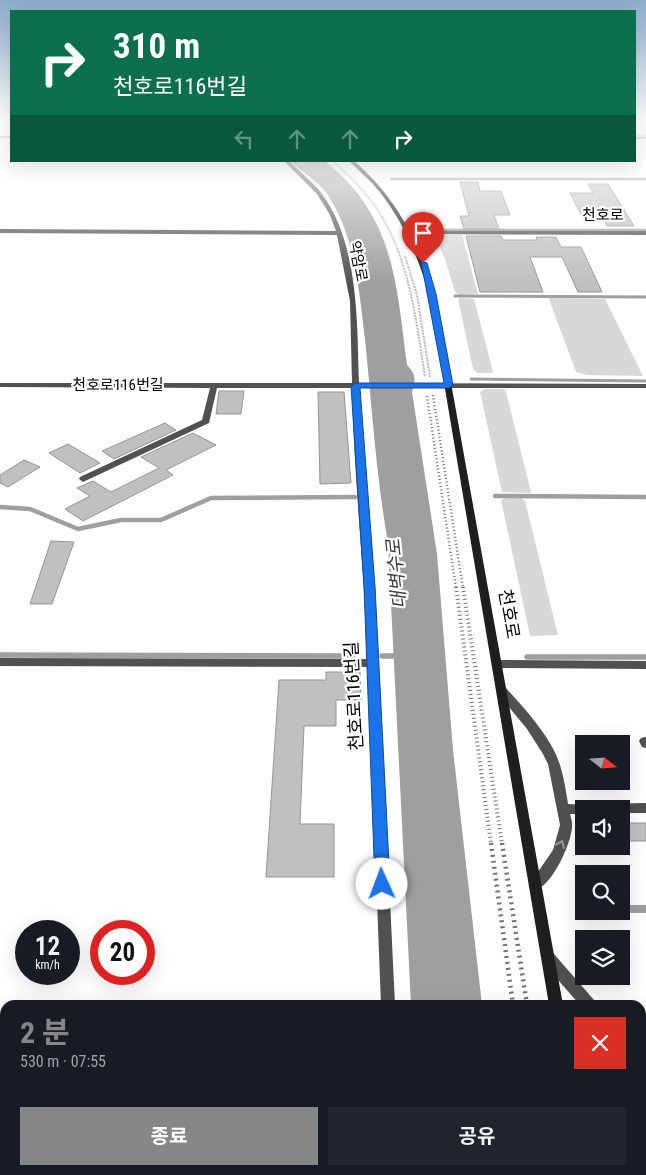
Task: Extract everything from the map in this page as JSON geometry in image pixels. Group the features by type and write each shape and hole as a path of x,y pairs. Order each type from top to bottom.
{"street":[{"name":"천호로","path":"365,175 384,194 410,233 423,263 432,294 555,1000"}],"lane":[{"name":"약암로","path":"300,175 325,199 340,233 354,308 358,385"},
{"path":"0,231 340,233"},
{"name":"천호로","path":"410,233 646,234"},
{"name":"천호로116번길","path":"0,385 646,386"},
{"name":"천호로116번길","path":"358,385 358,442 366,526 388,1000"},
{"path":"83,478 206,421 214,386"},
{"path":"0,662 373,663"},
{"path":"497,664 646,665"},
{"path":"502,691 534,728 550,756 554,764 562,809 566,834 550,869 536,885"},
{"path":"630,808 646,808"},
{"path":"562,809 575,809"},
{"path":"548,959 585,1000"}],"path":[{"path":"348,175 371,199 386,222 403,263 412,299 526,1000"},
{"path":"351,175 374,198 395,230"},
{"path":"399,239 413,277 417,295 426,386 461,623 512,1000"}],"shaded area":[{"path":"434,235 462,235 478,294 459,295 455,292 445,259"},
{"path":"550,298 605,299 643,376 587,375 576,372"},
{"path":"458,299 474,299 493,372 491,373 478,373 473,369"},
{"path":"485,389 504,389 506,392 530,493 502,492 480,392"},
{"path":"505,498 521,498 525,501 558,635 530,636 501,500"}],"water":[{"name":"대벽수로","path":"307,175 340,175 348,182 366,205 379,229 395,279 407,365 414,377 412,392 437,554 453,750 481,1000 411,1000 388,543 377,466 365,339 355,268 346,233 331,200 318,184"}],"building":[{"path":"460,182 478,182 480,191 501,191 510,215 494,215 499,229 464,229 460,216 469,216"},
{"path":"588,184 608,184 634,226 607,226 604,220 584,220 570,193 593,193"},
{"path":"466,236 501,236 503,240 537,240 536,237 556,237 561,247 581,247 602,292 578,292 562,257 530,257 543,292 480,292"},
{"path":"219,391 244,391 241,414 216,414"},
{"path":"318,392 344,392 351,483 320,484"},
{"path":"165,423 176,430 114,459 102,451"},
{"path":"193,433 216,445 166,470 173,475 83,521 65,509 90,496 77,488 93,481 111,492 159,468 141,457"},
{"path":"68,444 100,463 80,473 49,453"},
{"path":"24,460 40,467 8,487 0,483 0,475"},
{"path":"51,541 74,542 52,604 30,604"},
{"path":"326,672 360,672 361,700 336,700 336,726 304,726 300,824 334,824 334,877 266,877 279,680 326,680"},
{"path":"630,823 646,823 646,841 630,841"}],"waterway":[{"path":"391,179 646,179"},
{"path":"430,230 646,230"},
{"path":"455,296 646,297"},
{"path":"471,379 646,381"},
{"path":"495,496 646,497"},
{"path":"0,507 30,509 78,529 121,520 161,520 211,498 355,497"},
{"path":"0,655 353,656"},
{"path":"382,656 399,656"},
{"path":"527,657 646,657"},
{"path":"630,909 646,909"}],"route":[{"path":"382,884 370,587 358,447 356,386 449,385 432,294 423,263"}]}
